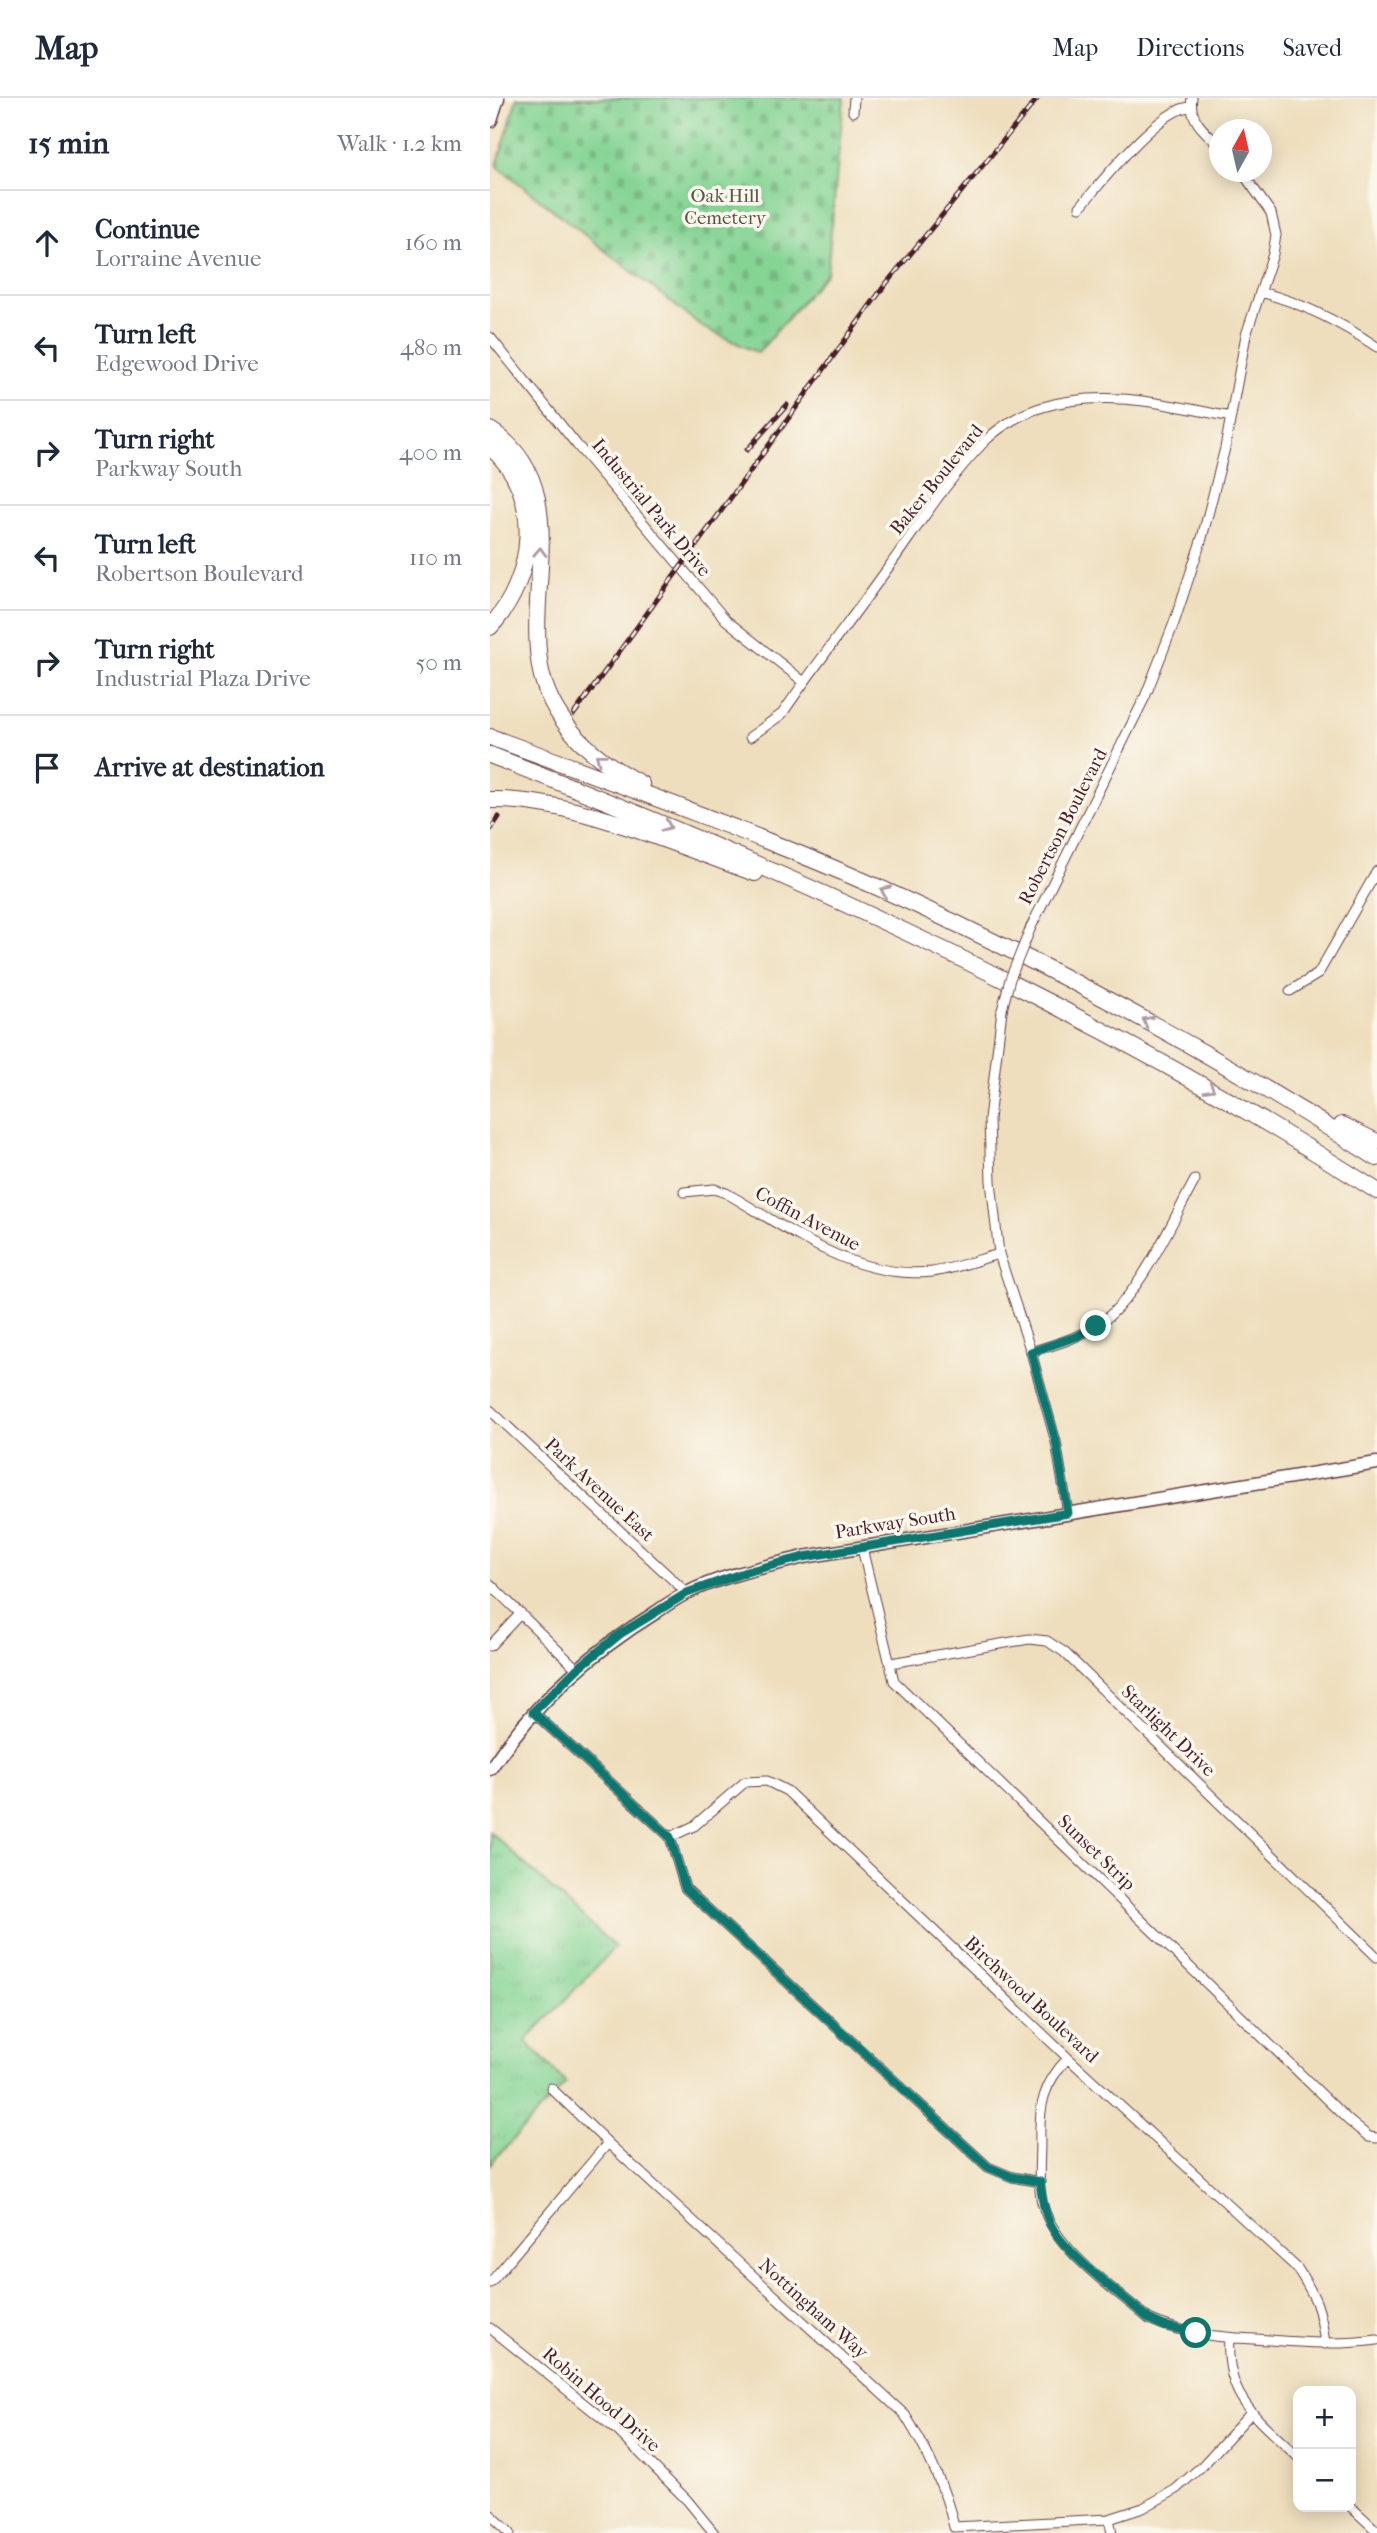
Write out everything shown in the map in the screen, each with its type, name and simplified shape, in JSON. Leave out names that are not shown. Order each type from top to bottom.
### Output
[{"type":"highway","points":[[490,430],[510,445],[520,458],[529,474],[536,499],[541,537],[539,656],[542,677],[552,703],[582,742],[614,768],[725,825]]},
{"type":"highway","points":[[490,447],[505,462],[519,485],[527,536],[525,561],[517,585],[505,609],[490,627]]},
{"type":"highway","points":[[490,737],[822,863],[968,929],[1377,1142]]},
{"type":"highway","points":[[490,755],[722,848],[879,917],[1002,976],[1129,1043],[1377,1191]]},
{"type":"highway","points":[[490,800],[541,804],[586,814],[879,917]]},
{"type":"highway","points":[[1206,1054],[1377,1158]]},
{"type":"main road","points":[[490,120],[496,98]]},
{"type":"main road","name":"Parkway South","points":[[490,1769],[533,1712],[577,1669],[620,1634],[687,1593],[746,1572],[804,1557],[1377,1463]]},
{"type":"street","points":[[853,112],[854,98]]},
{"type":"street","points":[[1080,207],[1157,124],[1178,108],[1192,102],[1196,121],[1209,135]]},
{"type":"street","name":"Robertson Boulevard","points":[[1068,1513],[1056,1441],[999,1254],[988,1129],[990,1092],[1002,1010],[1010,979],[1031,927],[1121,748],[1160,662],[1202,538],[1231,417],[1246,335],[1273,254],[1276,235],[1271,213],[1250,182]]},
{"type":"street","points":[[1260,292],[1294,301],[1330,318],[1377,347]]},
{"type":"street","name":"Industrial Park Drive","points":[[490,337],[577,445],[726,621],[804,682]]},
{"type":"street","name":"Baker Boulevard","points":[[750,737],[782,714],[970,458],[1002,427],[1040,408],[1066,401],[1107,397],[1231,417]]},
{"type":"street","points":[[1290,991],[1318,974],[1377,871]]},
{"type":"street","points":[[1031,1352],[1087,1331],[1111,1315],[1123,1303],[1137,1284],[1195,1180]]},
{"type":"street","name":"Coffin Avenue","points":[[684,1192],[714,1189],[726,1193],[832,1254],[879,1270],[904,1273],[934,1271],[999,1254]]},
{"type":"street","name":"Park Avenue East","points":[[490,1410],[687,1593]]},
{"type":"street","name":"Sunset Strip","points":[[862,1548],[894,1681],[1348,2120],[1369,2137],[1377,2138]]},
{"type":"street","points":[[490,1584],[577,1669]]},
{"type":"street","points":[[490,1646],[521,1613]]},
{"type":"street","name":"Starlight Drive","points":[[891,1663],[1029,1639],[1047,1642],[1064,1652],[1377,1958]]},
{"type":"street","points":[[533,1712],[670,1837],[685,1888],[988,2167],[1012,2177],[1040,2182]]},
{"type":"street","name":"Birchwood Boulevard","points":[[670,1837],[694,1826],[745,1782],[768,1781],[787,1791],[1068,2057],[1297,2268],[1315,2295],[1325,2344]]},
{"type":"street","points":[[1068,2057],[1053,2074],[1044,2094],[1040,2122],[1040,2182],[1042,2205],[1053,2229],[1070,2250],[1149,2319],[1175,2329],[1229,2338],[1325,2344],[1377,2340]]},
{"type":"street","name":"Nottingham Way","points":[[551,2088],[608,2144],[905,2415],[925,2447],[948,2504],[954,2527],[1109,2519]]},
{"type":"street","points":[[490,2283],[608,2144]]},
{"type":"street","name":"Robin Hood Drive","points":[[490,2328],[618,2431],[687,2500],[713,2533]]},
{"type":"street","points":[[1229,2338],[1228,2359],[1233,2386],[1251,2413],[1293,2453]]},
{"type":"street","points":[[1112,2533],[1109,2519],[1143,2508],[1175,2490],[1203,2465],[1251,2413]]},
{"type":"street","points":[[1356,2512],[1377,2531]]},
{"type":"street","points":[[490,2514],[510,2533]]},
{"type":"green space","name":"Oak Hill Cemetery","points":[[517,98],[844,98],[827,272],[758,353],[704,328],[497,166]]},
{"type":"green space","points":[[490,1832],[615,1947],[526,2041],[566,2083],[490,2164]]},
{"type":"railway","points":[[574,714],[885,285],[1038,98]]},
{"type":"railway","points":[[747,450],[787,405]]},
{"type":"railway","points":[[490,830],[499,817]]},
{"type":"route","points":[[1096,1326],[1078,1336],[1031,1352],[1056,1441],[1068,1513],[804,1557],[746,1572],[687,1593],[620,1634],[577,1669],[533,1712],[670,1837],[685,1888],[988,2167],[1012,2177],[1040,2182],[1042,2205],[1053,2229],[1070,2250],[1149,2319],[1164,2326],[1196,2333]]}]
